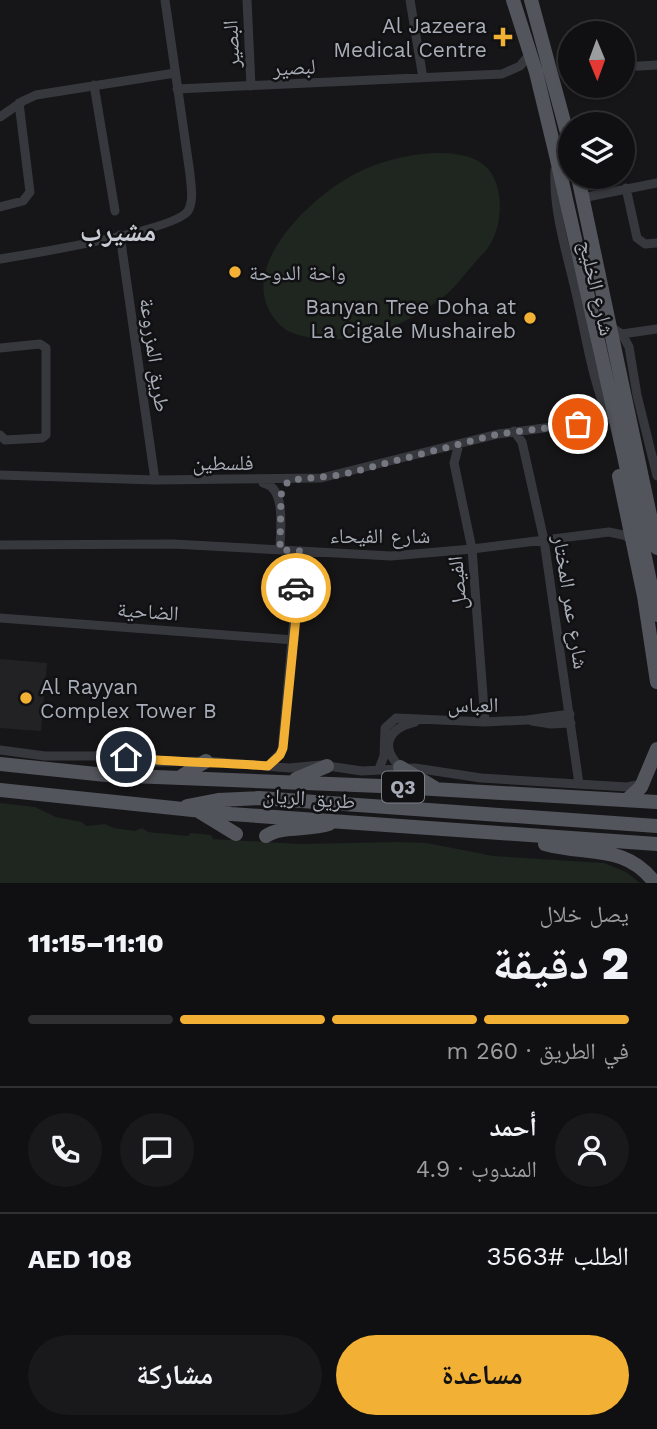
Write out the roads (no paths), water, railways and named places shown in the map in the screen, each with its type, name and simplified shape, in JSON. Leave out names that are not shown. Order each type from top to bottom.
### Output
[{"type":"main road","name":"شارع الخليج","points":[[513,0],[556,155],[657,615]]},
{"type":"main road","points":[[532,1],[561,112]]},
{"type":"main road","name":"شارع الخليج","points":[[580,189],[657,548]]},
{"type":"main road","name":"شارع الخليج","points":[[612,418],[615,453],[646,607],[657,682]]},
{"type":"main road","name":"شارع الخليج","points":[[641,473],[651,491],[657,511]]},
{"type":"main road","points":[[628,800],[644,783],[657,749]]},
{"type":"main road","points":[[178,778],[206,761]]},
{"type":"main road","name":"طريق الريان","points":[[0,764],[81,773],[657,802]]},
{"type":"main road","points":[[287,782],[327,765]]},
{"type":"main road","points":[[400,767],[436,789]]},
{"type":"main road","points":[[0,772],[35,775],[81,773]]},
{"type":"main road","name":"طريق الريان","points":[[0,790],[199,811],[657,844]]},
{"type":"main road","points":[[176,809],[218,800],[259,798],[657,826]]},
{"type":"main road","points":[[199,811],[236,834]]},
{"type":"main road","points":[[266,836],[277,830],[312,829],[338,821]]},
{"type":"main road","points":[[524,836],[555,847],[623,857],[642,869],[655,883]]},
{"type":"street","points":[[0,260],[174,222],[188,210],[192,192],[165,0]]},
{"type":"street","name":"البصير","points":[[247,0],[251,86]]},
{"type":"street","points":[[410,0],[423,78]]},
{"type":"street","name":"لبصير","points":[[177,89],[507,73],[520,66],[530,54]]},
{"type":"street","points":[[635,66],[657,65]]},
{"type":"street","points":[[0,117],[36,94],[175,73]]},
{"type":"street","points":[[94,85],[115,211]]},
{"type":"street","points":[[0,207],[23,201],[30,192],[19,103]]},
{"type":"street","points":[[635,187],[657,183]]},
{"type":"street","points":[[582,198],[622,189]]},
{"type":"street","points":[[626,189],[637,238],[645,244],[657,243]]},
{"type":"street","name":"طريق المزروعة","points":[[120,235],[155,480]]},
{"type":"street","name":"شارع الخليج","points":[[609,326],[622,334],[629,347],[637,396],[657,476]]},
{"type":"street","points":[[622,334],[654,329]]},
{"type":"street","points":[[629,347],[637,337],[654,329]]},
{"type":"street","points":[[0,348],[40,344],[46,348],[46,435],[42,439],[5,440],[0,435]]},
{"type":"street","name":"فلسطين","points":[[0,475],[155,480],[290,480],[341,475],[514,431],[612,418]]},
{"type":"street","name":"شارع عمر المختار","points":[[514,431],[522,442],[544,540],[579,784]]},
{"type":"street","name":"الفيصل","points":[[457,445],[455,468],[472,549],[485,722]]},
{"type":"street","points":[[244,479],[272,486],[276,490],[280,550]]},
{"type":"street","points":[[279,504],[282,488],[290,480]]},
{"type":"street","name":"شارع الفيحاء","points":[[0,545],[131,543],[391,556],[609,532],[632,540]]},
{"type":"street","points":[[268,766],[282,751],[305,551]]},
{"type":"street","name":"الضاحية","points":[[0,618],[294,640]]},
{"type":"street","name":"العباس","points":[[379,769],[384,755],[384,732],[387,725],[399,718],[485,722],[571,719]]},
{"type":"street","name":"العباس","points":[[400,767],[390,751],[390,737],[399,726],[420,721]]},
{"type":"street","name":"طريق الريان","points":[[0,750],[45,756],[94,755],[294,768],[327,765],[356,771],[423,768],[481,778],[627,787],[644,783]]},
{"type":"street","points":[[282,751],[294,768]]},
{"type":"place","name":"Al Jazeera Medical Centre","points":[[503,37]]},
{"type":"place","name":"واحة الدوحة","points":[[235,272]]},
{"type":"place","name":"Banyan Tree Doha at La Cigale Mushaireb","points":[[530,318]]},
{"type":"place","name":"Al Rayyan Complex Tower B","points":[[26,698]]},
{"type":"district","name":"مشيرب","points":[[118,231]]}]
